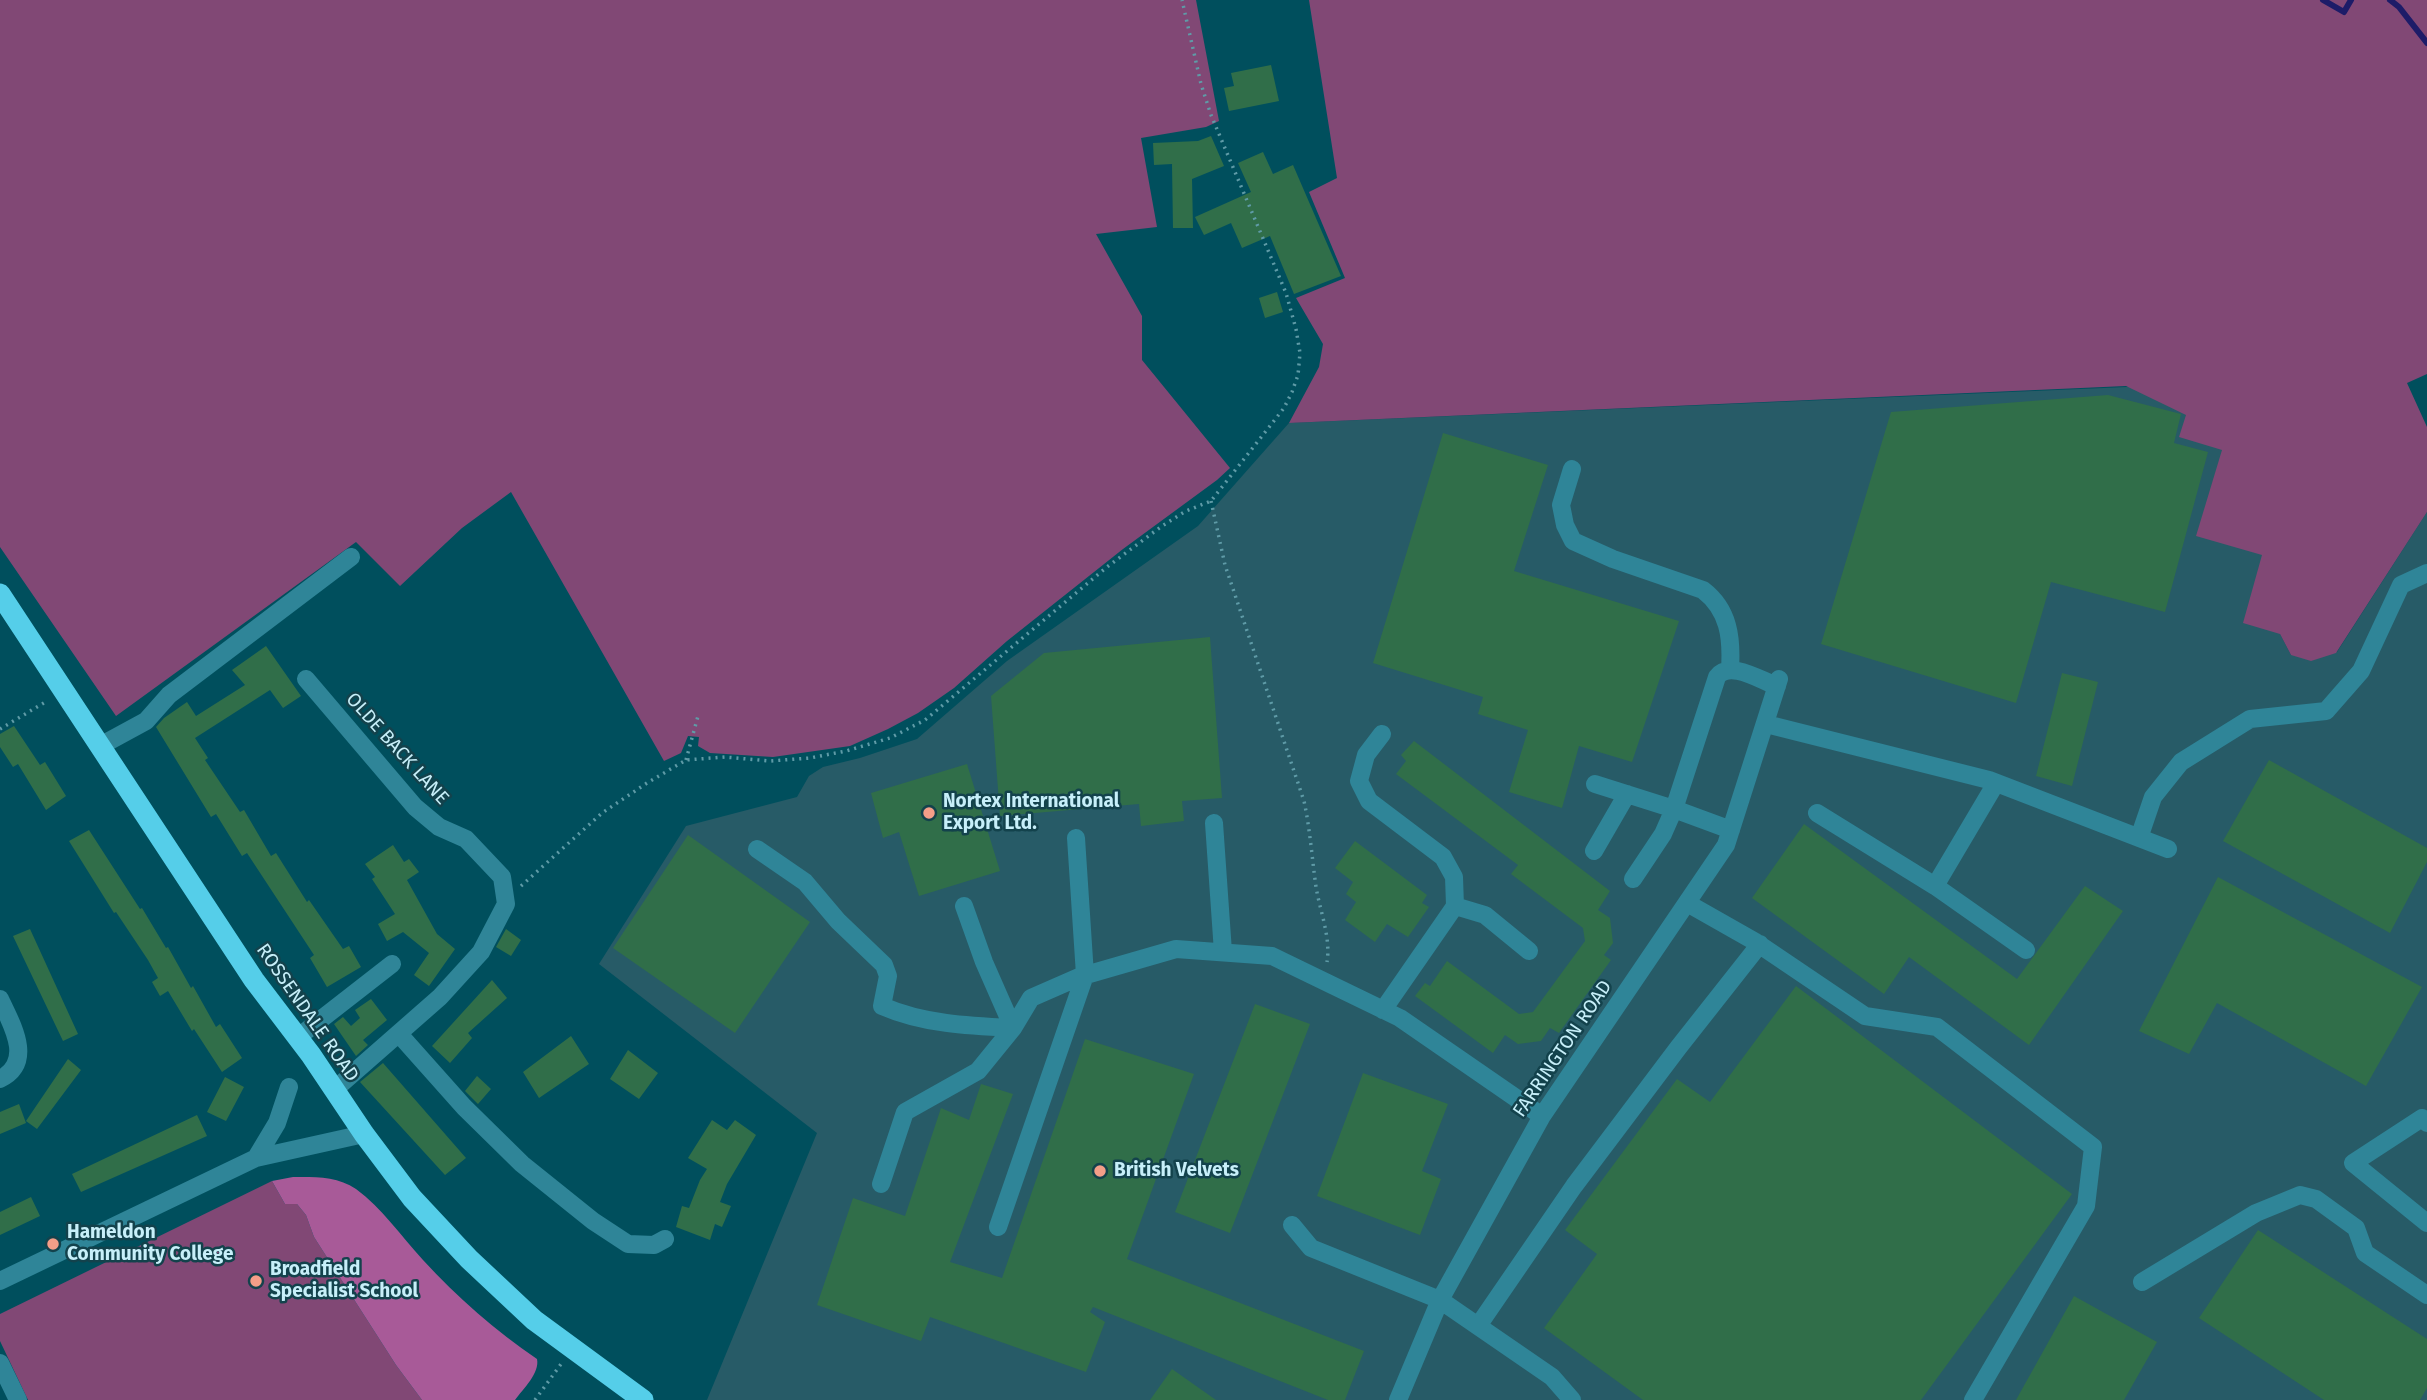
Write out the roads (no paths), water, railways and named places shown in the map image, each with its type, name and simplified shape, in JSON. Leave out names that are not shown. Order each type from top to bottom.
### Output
[{"type":"highway","name":"ROSSENDALE ROAD","points":[[0,594],[254,980],[363,1134],[412,1198],[469,1259],[534,1320],[643,1400]]},
{"type":"street","points":[[1572,469],[1561,505],[1564,525],[1573,541],[1613,559],[1703,590],[1714,598],[1724,614],[1731,640],[1730,669],[1721,671],[1717,677],[1674,809],[1663,834],[1633,879]]},
{"type":"street","points":[[100,746],[146,721],[169,695],[351,557]]},
{"type":"street","points":[[2139,838],[2153,797],[2181,762],[2250,719],[2326,711],[2361,671],[2401,585],[2427,573]]},
{"type":"street","name":"FARRINGTON ROAD","points":[[1398,1400],[1440,1300],[1542,1116],[1726,845],[1778,683],[1730,669]]},
{"type":"street","name":"OLDE BACK LANE","points":[[306,679],[415,807],[439,827],[466,839],[502,877],[506,904],[481,952],[440,997],[399,1034]]},
{"type":"street","points":[[1766,724],[1996,782],[2168,849]]},
{"type":"street","points":[[1382,734],[1366,755],[1359,781],[1369,801],[1443,857],[1454,877],[1455,906],[1383,1010]]},
{"type":"street","points":[[1935,886],[1996,782]]},
{"type":"street","points":[[1595,783],[1731,830]]},
{"type":"street","points":[[1594,851],[1627,794]]},
{"type":"street","points":[[1817,813],[1935,886],[2026,950]]},
{"type":"street","points":[[1214,823],[1223,952]]},
{"type":"street","points":[[998,1227],[1085,975],[1076,838]]},
{"type":"street","points":[[757,849],[805,882],[838,921],[884,965],[888,976],[882,1006],[927,1020],[1013,1028]]},
{"type":"street","points":[[1687,903],[1760,944],[1865,1016],[1937,1027],[2093,1147],[2087,1206],[1973,1400]]},
{"type":"street","points":[[964,906],[984,962],[1013,1028]]},
{"type":"street","points":[[1455,906],[1485,915],[1529,951]]},
{"type":"street","points":[[1478,1326],[1582,1176],[1760,944]]},
{"type":"street","points":[[881,1184],[905,1112],[978,1070],[1013,1028],[1031,998],[1085,975],[1176,949],[1272,956],[1400,1018],[1542,1116]]},
{"type":"street","points":[[297,1038],[392,964]]},
{"type":"street","points":[[0,999],[18,1038],[18,1058],[7,1075],[0,1079]]},
{"type":"street","points":[[334,1090],[399,1034],[464,1107],[522,1164],[593,1221],[628,1244],[654,1245],[665,1239]]},
{"type":"street","points":[[256,1158],[276,1123],[289,1087]]},
{"type":"street","points":[[2425,1119],[2353,1163],[2427,1223]]},
{"type":"street","points":[[0,1281],[256,1158],[363,1134]]},
{"type":"street","points":[[2142,1282],[2256,1213],[2300,1195],[2316,1199],[2356,1228],[2365,1252],[2427,1294]]},
{"type":"street","points":[[1292,1226],[1311,1248],[1440,1300],[1552,1377],[1572,1400]]},
{"type":"street","points":[[0,1363],[18,1400]]},
{"type":"waterway","points":[[2323,0],[2344,12],[2351,0]]},
{"type":"waterway","points":[[2390,0],[2399,7],[2427,43]]},
{"type":"place","name":"Nortex International Export Ltd.","points":[[929,813]]},
{"type":"place","name":"British Velvets","points":[[1100,1171]]},
{"type":"place","name":"Hameldon Community College","points":[[53,1244]]},
{"type":"place","name":"Broadfield Specialist School","points":[[256,1281]]}]
